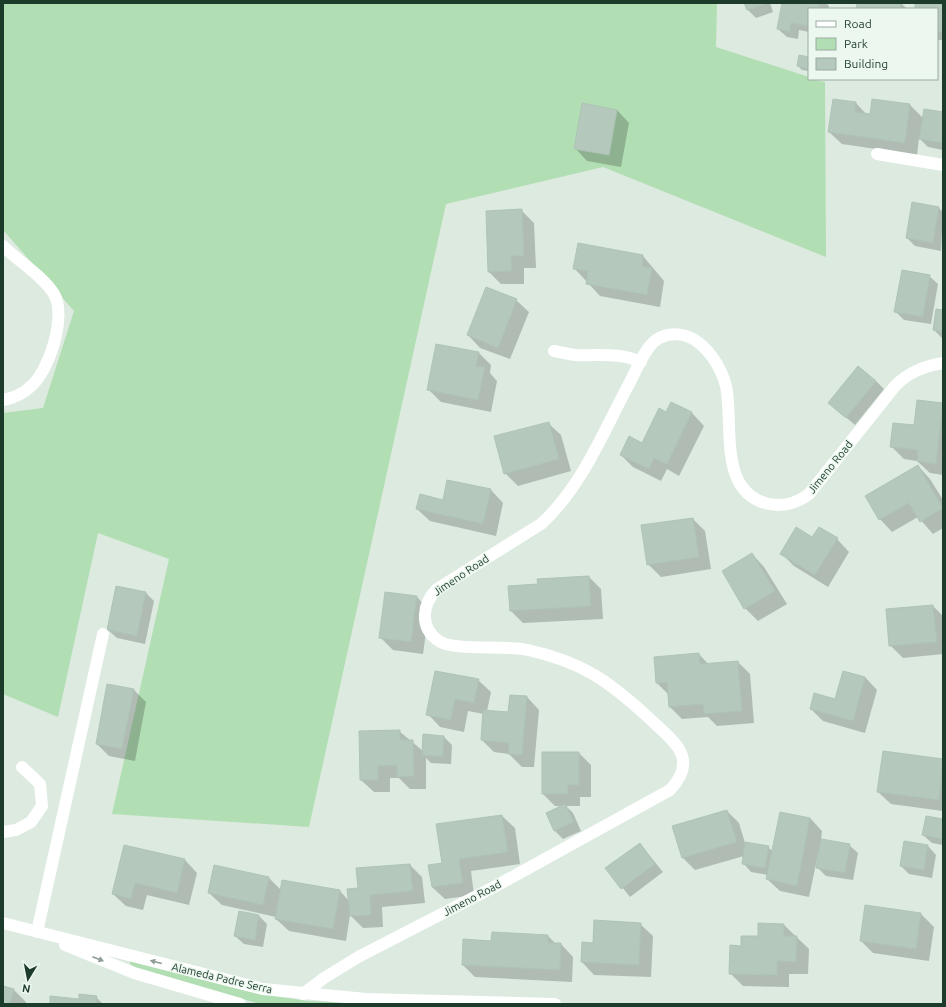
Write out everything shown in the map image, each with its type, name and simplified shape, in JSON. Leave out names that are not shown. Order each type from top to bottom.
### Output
[{"type":"street","points":[[877,154],[943,165]]},
{"type":"street","points":[[3,246],[47,286],[55,295],[58,306],[58,318],[53,348],[40,376],[31,387],[20,394],[3,400]]},
{"type":"street","name":"Jimeno Road","points":[[303,994],[324,978],[360,956],[494,887],[670,790],[680,776],[682,758],[676,742],[610,684],[572,662],[526,649],[506,646],[458,646],[443,643],[432,635],[424,616],[425,606],[430,596],[436,589],[541,524],[556,511],[574,487],[641,362],[655,341],[664,336],[682,335],[691,338],[703,347],[713,359],[726,386],[732,464],[737,479],[748,493],[756,499],[764,503],[783,505],[801,500],[817,486],[895,386],[903,378],[922,368],[943,363]]},
{"type":"street","points":[[554,351],[575,355],[622,356],[641,362]]},
{"type":"street","points":[[37,932],[103,634]]},
{"type":"street","points":[[3,832],[16,830],[31,822],[42,806],[40,784],[22,767]]},
{"type":"street","name":"Alameda Padre Serra","points":[[3,923],[248,986],[303,994],[373,999],[555,1004]]},
{"type":"street","name":"Alameda Padre Serra","points":[[37,932],[134,973],[240,1004]]},
{"type":"green space","points":[[3,3],[717,3],[716,47],[808,77],[808,80],[825,82],[826,257],[603,167],[446,204],[309,827],[112,814],[169,559],[98,533],[58,717],[3,694],[3,413],[43,408],[74,311],[3,230]]},
{"type":"green space","points":[[130,961],[261,994],[307,1001],[368,1004],[260,1004],[137,969],[130,964]]},
{"type":"building","points":[[744,3],[766,3],[766,4],[747,10]]},
{"type":"building","points":[[782,3],[820,3],[819,8],[808,8],[808,26],[791,23],[790,32],[777,29]]},
{"type":"building","points":[[857,3],[901,3],[900,8],[856,8]]},
{"type":"building","points":[[915,4],[943,4],[943,32],[938,32],[938,8],[915,8]]},
{"type":"building","points":[[799,55],[808,57],[808,69],[797,66]]},
{"type":"building","points":[[833,99],[856,102],[855,112],[870,114],[872,99],[910,104],[905,143],[828,132]]},
{"type":"building","points":[[582,103],[617,110],[609,155],[574,149]]},
{"type":"building","points":[[924,109],[943,112],[943,143],[919,139]]},
{"type":"building","points":[[912,202],[939,207],[933,243],[906,238]]},
{"type":"building","points":[[522,209],[524,256],[511,256],[512,271],[488,272],[486,211]]},
{"type":"building","points":[[578,243],[643,255],[642,266],[652,268],[647,295],[586,284],[588,271],[573,269]]},
{"type":"building","points":[[902,270],[930,275],[923,317],[894,312]]},
{"type":"building","points":[[486,287],[517,299],[498,348],[467,335]]},
{"type":"building","points":[[936,309],[943,310],[943,332],[933,330]]},
{"type":"building","points":[[436,344],[479,352],[476,366],[485,367],[478,400],[427,390]]},
{"type":"building","points":[[858,366],[876,381],[846,418],[828,403]]},
{"type":"building","points":[[917,400],[943,403],[936,464],[917,461],[918,450],[890,447],[893,423],[914,425]]},
{"type":"building","points":[[671,402],[692,412],[667,464],[654,458],[649,469],[620,455],[629,436],[642,443],[659,408],[666,412]]},
{"type":"building","points":[[549,422],[559,459],[504,474],[494,436]]},
{"type":"building","points":[[918,465],[943,508],[920,522],[909,503],[879,520],[865,496]]},
{"type":"building","points":[[447,480],[491,489],[483,524],[416,509],[420,494],[443,500]]},
{"type":"building","points":[[693,518],[699,557],[647,565],[641,525]]},
{"type":"building","points":[[796,527],[812,537],[819,527],[838,538],[815,575],[780,554]]},
{"type":"building","points":[[752,553],[775,591],[744,609],[722,571]]},
{"type":"building","points":[[589,576],[591,606],[510,611],[508,586],[538,584],[537,579]]},
{"type":"building","points":[[116,586],[146,592],[137,636],[107,630]]},
{"type":"building","points":[[385,592],[417,596],[411,642],[379,638]]},
{"type":"building","points":[[933,605],[937,642],[889,646],[886,609]]},
{"type":"building","points":[[699,653],[700,664],[738,661],[742,711],[704,714],[703,704],[669,707],[667,683],[656,683],[654,657]]},
{"type":"building","points":[[435,671],[479,679],[474,703],[455,699],[451,720],[426,715]]},
{"type":"building","points":[[843,671],[865,677],[853,721],[810,709],[814,693],[835,699]]},
{"type":"building","points":[[107,684],[134,689],[122,749],[96,744]]},
{"type":"building","points":[[510,695],[527,696],[522,755],[508,754],[509,743],[481,740],[483,710],[508,712]]},
{"type":"building","points":[[400,730],[400,740],[413,740],[414,776],[397,777],[397,765],[378,766],[378,780],[360,780],[359,731]]},
{"type":"building","points":[[423,734],[444,736],[443,757],[422,755]]},
{"type":"building","points":[[883,751],[943,759],[939,800],[877,792]]},
{"type":"building","points":[[542,752],[579,752],[579,785],[568,785],[568,794],[542,794]]},
{"type":"building","points":[[565,804],[574,822],[554,831],[546,813]]},
{"type":"building","points":[[727,810],[737,842],[682,858],[672,826]]},
{"type":"building","points":[[780,812],[810,818],[797,886],[766,879]]},
{"type":"building","points":[[502,815],[508,852],[459,859],[463,883],[432,887],[428,865],[442,863],[436,824]]},
{"type":"building","points":[[926,816],[943,819],[942,839],[922,835]]},
{"type":"building","points":[[821,839],[850,844],[845,873],[816,868]]},
{"type":"building","points":[[904,841],[928,845],[924,870],[900,866]]},
{"type":"building","points":[[745,842],[769,846],[765,868],[742,864]]},
{"type":"building","points":[[640,843],[655,864],[621,889],[605,868]]},
{"type":"building","points":[[124,845],[185,859],[177,893],[135,883],[131,899],[112,894]]},
{"type":"building","points":[[410,864],[413,891],[370,895],[371,915],[350,916],[347,889],[358,888],[356,868]]},
{"type":"building","points":[[214,865],[269,877],[263,905],[208,893]]},
{"type":"building","points":[[282,880],[340,890],[333,929],[275,919]]},
{"type":"building","points":[[865,905],[921,913],[916,949],[860,941]]},
{"type":"building","points":[[239,911],[259,915],[255,940],[234,936]]},
{"type":"building","points":[[594,920],[641,923],[639,965],[581,962],[582,942],[593,943]]},
{"type":"building","points":[[758,923],[784,924],[784,936],[797,936],[796,962],[777,961],[777,975],[729,974],[730,945],[741,946],[741,936],[758,936]]},
{"type":"building","points":[[492,932],[548,935],[548,943],[561,943],[560,970],[462,965],[463,939],[491,941]]},
{"type":"building","points":[[3,986],[14,989],[10,1004],[3,1004]]},
{"type":"building","points":[[79,994],[97,996],[96,1004],[50,1004],[50,996],[79,999]]}]
